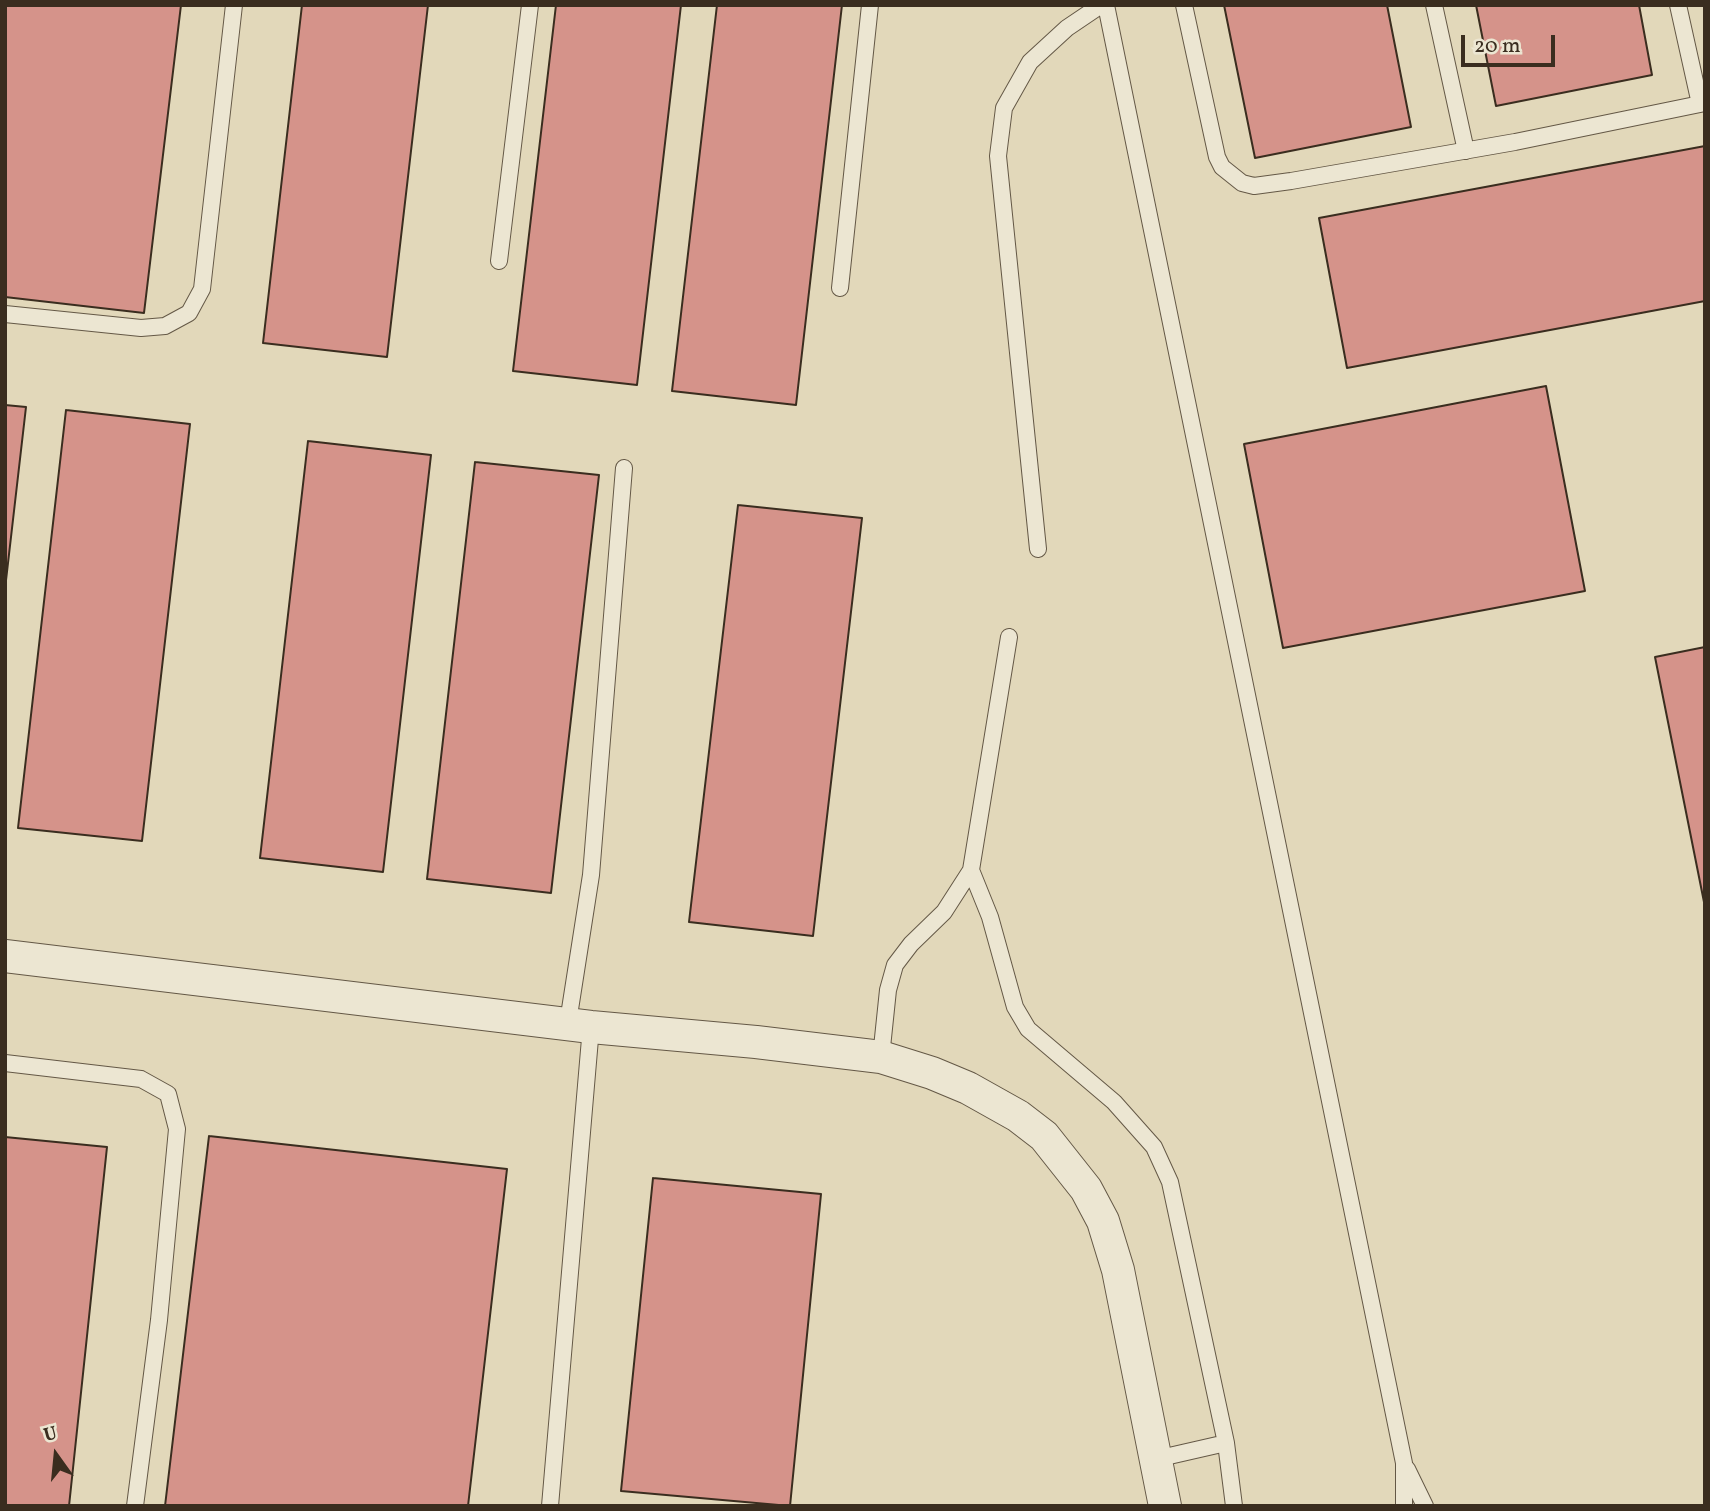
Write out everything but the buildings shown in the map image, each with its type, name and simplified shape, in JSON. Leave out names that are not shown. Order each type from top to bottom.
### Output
[{"type":"street","points":[[5,956],[881,1057],[932,1073],[1017,1116],[1044,1136],[1086,1189],[1102,1221],[1118,1270],[1166,1506]]},
{"type":"lane","points":[[5,314],[141,328],[164,326],[189,313],[202,289],[234,5]]},
{"type":"lane","points":[[499,261],[530,5]]},
{"type":"lane","points":[[840,288],[870,5]]},
{"type":"lane","points":[[1038,550],[998,156],[1004,108],[1030,62],[1067,28],[1101,5]]},
{"type":"lane","points":[[1106,5],[1405,1463],[1404,1506]]},
{"type":"lane","points":[[1184,5],[1217,157],[1222,167],[1242,183],[1254,186],[1466,151],[1702,103],[1678,5]]},
{"type":"lane","points":[[1434,5],[1466,151]]},
{"type":"lane","points":[[550,1506],[580,1024],[624,468]]},
{"type":"lane","points":[[881,1057],[888,990],[895,965],[911,944],[944,912],[971,870],[1009,637]]},
{"type":"lane","points":[[971,870],[990,917],[1015,1007],[1028,1029],[1115,1102],[1154,1147],[1170,1182],[1226,1443],[1234,1506]]},
{"type":"lane","points":[[5,1063],[141,1079],[168,1094],[177,1129],[159,1320],[135,1506]]},
{"type":"lane","points":[[1156,1459],[1226,1443]]},
{"type":"lane","points":[[1405,1463],[1425,1506]]}]
